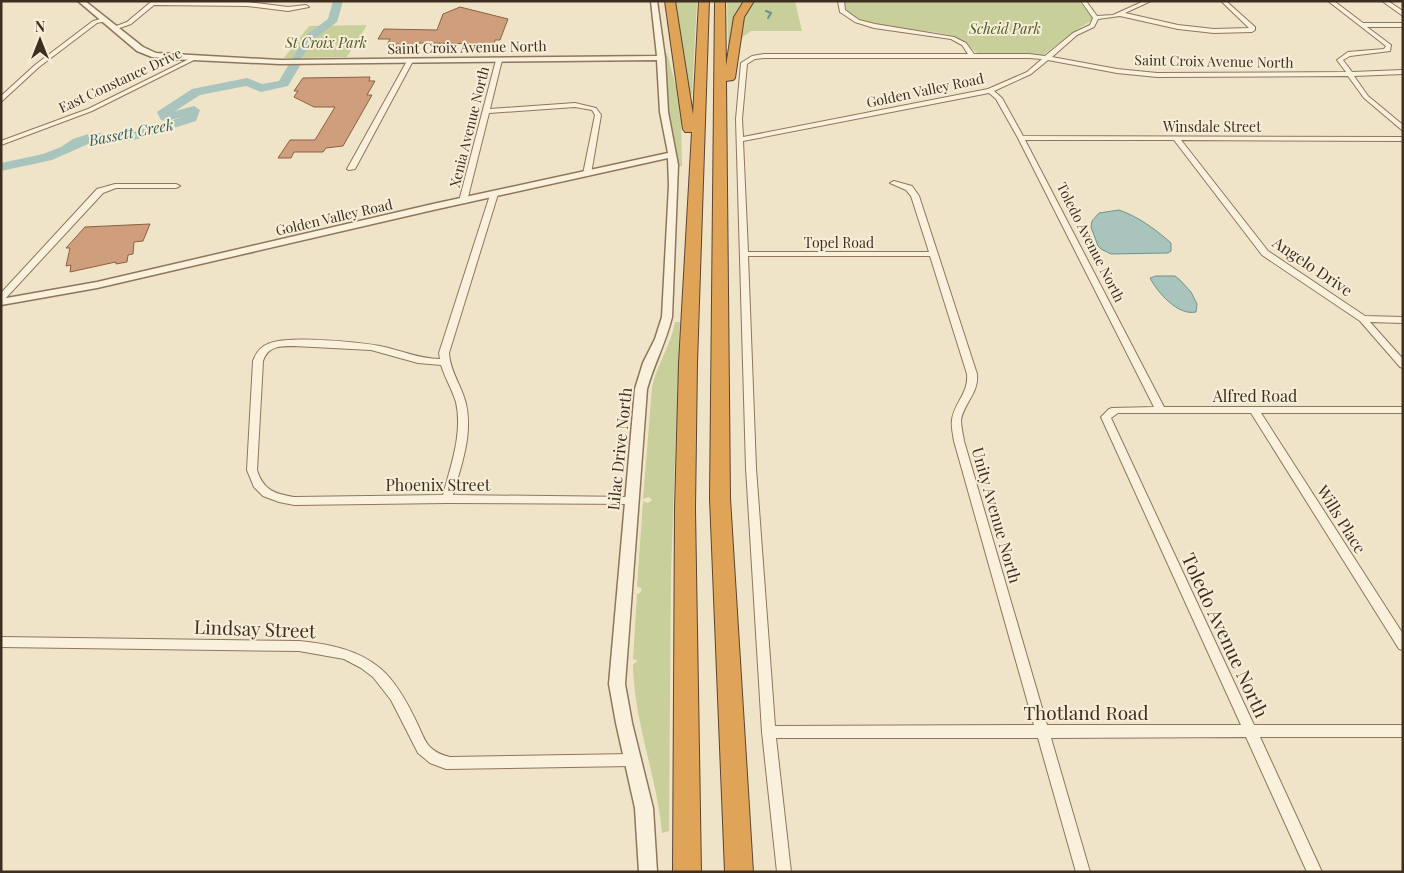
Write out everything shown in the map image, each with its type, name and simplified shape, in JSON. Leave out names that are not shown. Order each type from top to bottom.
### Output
[{"type":"highway","points":[[663,1],[669,46],[686,97]]},
{"type":"highway","points":[[670,1],[686,97],[689,162],[695,200]]},
{"type":"highway","points":[[687,872],[685,509],[688,363],[704,1]]},
{"type":"highway","points":[[720,1],[720,498],[739,872]]},
{"type":"highway","points":[[720,115],[727,90],[739,17],[749,1]]},
{"type":"street","name":"Saint Croix Avenue North","points":[[81,1],[140,49],[155,54],[193,59],[265,62],[661,58]]},
{"type":"street","name":"Lilac Drive North","points":[[648,872],[645,813],[640,786],[620,711],[617,684],[641,390],[649,363],[661,339],[667,317],[674,185],[672,155],[664,112],[661,58],[654,1]]},
{"type":"street","points":[[841,1],[842,11],[857,21],[881,28],[952,38],[964,44],[972,56]]},
{"type":"street","points":[[1083,1],[1096,18]]},
{"type":"street","name":"Golden Valley Road","points":[[740,140],[990,91],[1030,74],[1074,34],[1092,26],[1096,18],[1120,14],[1149,1]]},
{"type":"street","points":[[1120,14],[1178,27],[1214,31],[1252,30],[1252,27],[1223,1]]},
{"type":"street","points":[[1330,1],[1387,44],[1389,48],[1384,52],[1360,52],[1345,55],[1340,60],[1372,102],[1403,129]]},
{"type":"street","points":[[1384,1],[1403,14]]},
{"type":"street","points":[[114,28],[129,23],[154,2],[247,4],[288,9],[306,7]]},
{"type":"street","points":[[1,100],[37,66],[95,22],[104,20]]},
{"type":"street","points":[[1362,25],[1403,25]]},
{"type":"street","name":"Saint Croix Avenue North","points":[[740,140],[742,69],[744,63],[749,59],[764,56],[1047,58],[1117,72],[1157,75],[1350,75],[1403,72]]},
{"type":"street","name":"East Constance Drive","points":[[1,143],[90,110],[193,59]]},
{"type":"street","points":[[351,168],[410,60]]},
{"type":"street","name":"Xenia Avenue North","points":[[464,200],[499,60]]},
{"type":"street","name":"Toledo Avenue North","points":[[990,91],[999,98],[1021,138],[1161,410]]},
{"type":"street","points":[[487,111],[576,105],[594,109],[598,115],[587,174]]},
{"type":"street","name":"Winsdale Street","points":[[1021,138],[1403,139]]},
{"type":"street","name":"Angelo Drive","points":[[1176,139],[1265,253],[1363,319],[1403,365]]},
{"type":"street","points":[[740,140],[751,468],[769,732],[784,872]]},
{"type":"street","name":"Golden Valley Road","points":[[1,302],[97,285],[464,200],[672,155]]},
{"type":"street","name":"Unity Avenue North","points":[[894,183],[909,188],[915,196],[973,382],[970,395],[957,417],[956,424],[959,442],[1083,872]]},
{"type":"street","points":[[1,298],[100,191],[115,186],[176,186]]},
{"type":"street","points":[[446,499],[461,448],[463,418],[456,389],[444,362],[446,340],[494,194]]},
{"type":"street","name":"Topel Road","points":[[744,254],[934,254]]},
{"type":"street","points":[[1363,319],[1403,320]]},
{"type":"street","name":"Phoenix Street","points":[[444,362],[419,362],[382,349],[360,345],[280,343],[266,348],[260,354],[258,361],[252,470],[254,480],[259,488],[268,495],[294,501],[446,499],[631,501]]},
{"type":"street","name":"Alfred Road","points":[[1108,414],[1118,410],[1403,410]]},
{"type":"street","name":"Wills Place","points":[[1254,410],[1403,645]]},
{"type":"street","name":"Toledo Avenue North","points":[[1108,414],[1107,421],[1315,872]]},
{"type":"street","name":"Lindsay Street","points":[[1,642],[299,646],[327,650],[352,656],[374,670],[391,687],[423,749],[430,757],[440,761],[450,763],[632,760]]},
{"type":"street","name":"Thotland Road","points":[[769,732],[1403,731]]},
{"type":"green space","points":[[673,1],[697,1],[692,95],[688,94]]},
{"type":"green space","points":[[727,1],[746,1],[732,47],[728,47]]},
{"type":"green space","points":[[751,1],[795,1],[802,31],[751,31],[740,39],[741,19]]},
{"type":"green space","name":"Scheid Park","points":[[845,1],[1079,1],[1092,18],[1091,21],[1043,55],[981,54],[962,40],[953,36],[883,26],[857,18],[845,11]]},
{"type":"green space","name":"St Croix Park","points":[[367,25],[347,57],[284,58],[309,26]]},
{"type":"green space","points":[[665,53],[667,53],[676,87],[681,120],[682,166],[678,166],[668,109]]},
{"type":"green space","points":[[675,322],[680,322],[671,573],[669,831],[662,833],[656,792],[635,689],[633,664],[638,661],[633,659],[637,594],[642,589],[637,586],[643,501],[648,503],[652,500],[649,497],[643,499],[652,387]]},
{"type":"water","points":[[1119,210],[1140,220],[1159,233],[1171,243],[1171,251],[1168,253],[1111,254],[1101,249],[1091,227],[1092,221],[1099,213]]},
{"type":"water","points":[[1156,276],[1175,276],[1180,280],[1191,292],[1197,304],[1196,312],[1182,310],[1169,302],[1150,278]]},
{"type":"building","points":[[460,7],[508,19],[500,40],[495,40],[494,44],[419,43],[415,49],[396,51],[399,44],[387,45],[390,39],[378,39],[384,29],[437,30],[443,14]]},
{"type":"building","points":[[370,77],[369,81],[375,81],[367,95],[372,95],[343,146],[326,148],[323,152],[294,152],[291,158],[278,158],[290,140],[315,140],[335,107],[314,107],[294,97],[298,91],[294,91],[303,78]]},
{"type":"building","points":[[150,224],[143,241],[134,242],[133,254],[128,255],[127,262],[116,264],[116,262],[70,272],[71,265],[66,266],[70,248],[66,248],[85,227]]},
{"type":"waterway","name":"Bassett Creek","points":[[296,59],[310,37],[333,20],[338,1]]},
{"type":"waterway","points":[[766,11],[771,13],[768,18]]},
{"type":"waterway","name":"Bassett Creek","points":[[1,167],[47,157],[66,150],[78,142],[96,136],[120,138],[176,124],[191,118],[194,110],[166,117],[163,112],[196,92],[247,82],[261,88],[272,87],[284,83],[295,64]]}]
